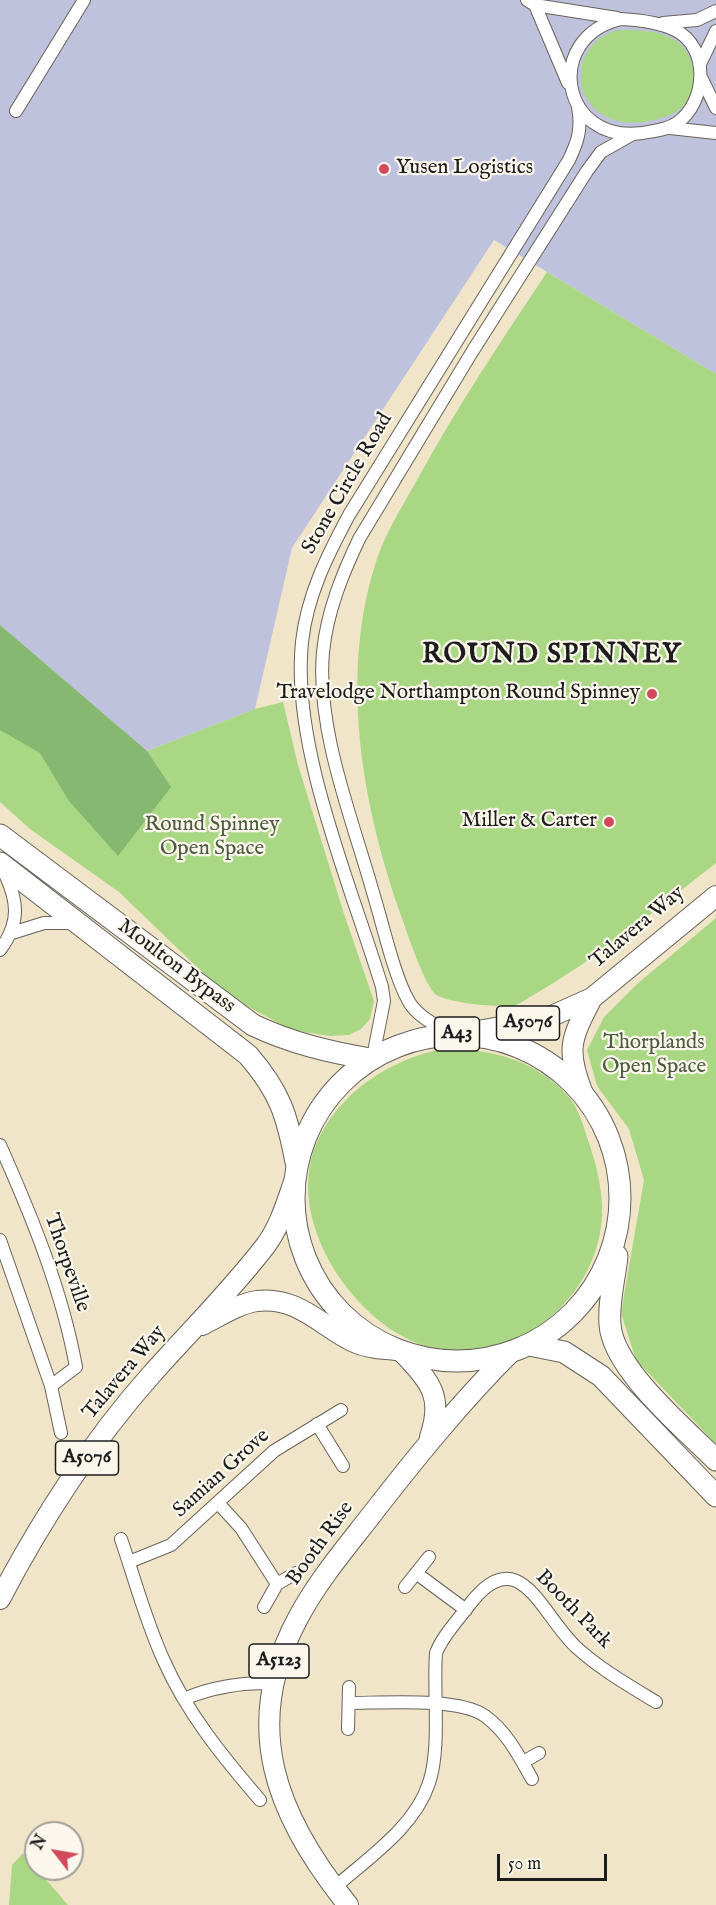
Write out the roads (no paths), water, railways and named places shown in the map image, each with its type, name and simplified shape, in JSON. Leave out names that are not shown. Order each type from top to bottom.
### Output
[{"type":"highway","name":"Moulton Bypass","points":[[0,835],[253,1025],[284,1040],[372,1058]]},
{"type":"highway","name":"Moulton Bypass","points":[[0,864],[248,1055],[267,1077],[281,1101],[296,1174]]},
{"type":"highway","name":"A43","points":[[618,1225],[610,1255],[597,1283],[578,1308],[555,1328],[520,1348],[484,1359],[457,1362],[430,1359],[400,1351],[373,1339],[333,1305],[318,1284],[306,1260],[298,1235],[296,1174],[315,1116],[331,1094],[372,1058],[410,1041],[455,1034],[484,1036],[527,1049],[566,1074],[582,1091],[602,1120],[615,1154],[621,1189],[610,1326],[616,1348],[630,1370],[716,1460]]},
{"type":"highway","name":"A43","points":[[520,1348],[564,1352],[601,1376],[716,1496]]},
{"type":"main road","name":"Talavera Way","points":[[455,1034],[545,1019],[592,998],[716,896]]},
{"type":"main road","name":"Talavera Way","points":[[582,1091],[572,1066],[572,1050],[578,1025],[592,998]]},
{"type":"main road","name":"Talavera Way","points":[[0,1599],[16,1568],[82,1466],[149,1376],[266,1244],[282,1217],[296,1174]]},
{"type":"main road","name":"Talavera Way","points":[[192,1330],[235,1308],[257,1301],[279,1301],[308,1312],[352,1341],[373,1348],[400,1351]]},
{"type":"main road","name":"Booth Rise","points":[[348,1905],[296,1831],[279,1791],[269,1746],[268,1722],[273,1684],[284,1647],[304,1608],[352,1540],[428,1442],[520,1348]]},
{"type":"main road","name":"Booth Rise","points":[[400,1351],[425,1377],[435,1398],[436,1418],[428,1442]]},
{"type":"street","points":[[16,111],[84,0]]},
{"type":"street","points":[[531,2],[621,19],[656,23],[697,20],[716,11]]},
{"type":"street","name":"Stone Circle Road","points":[[372,1058],[383,1011],[382,987],[325,806],[303,710],[300,678],[302,641],[310,600],[325,560],[349,515],[569,160],[579,140],[581,124],[578,107],[531,2]]},
{"type":"street","points":[[570,87],[570,73],[582,44],[599,27],[621,19]]},
{"type":"street","points":[[656,23],[684,36],[696,52],[700,70],[716,108]]},
{"type":"street","points":[[669,128],[690,110],[699,91],[700,70],[716,31]]},
{"type":"street","name":"Stone Circle Road","points":[[578,107],[598,126],[633,134]]},
{"type":"street","name":"Stone Circle Road","points":[[455,1034],[419,1013],[408,1000],[386,935],[343,786],[325,712],[323,652],[328,625],[344,571],[359,539],[478,341],[587,171],[607,147],[633,134],[669,128],[716,133]]},
{"type":"street","points":[[0,864],[10,884],[15,908],[12,933],[0,950]]},
{"type":"street","points":[[12,933],[44,923],[76,922]]},
{"type":"street","name":"Thorpeville","points":[[0,1145],[48,1260],[70,1337],[76,1367],[51,1386]]},
{"type":"street","points":[[0,1240],[51,1386],[61,1433]]},
{"type":"street","name":"Samian Grove","points":[[129,1562],[171,1545],[274,1451],[341,1410]]},
{"type":"street","points":[[317,1424],[343,1466]]},
{"type":"street","points":[[218,1503],[242,1528],[277,1584]]},
{"type":"street","points":[[121,1539],[164,1661],[184,1699],[216,1747],[260,1800]]},
{"type":"street","points":[[405,1587],[429,1557]]},
{"type":"street","points":[[264,1607],[277,1584],[296,1573]]},
{"type":"street","points":[[416,1573],[466,1610]]},
{"type":"street","name":"Booth Park","points":[[334,1888],[399,1830],[424,1795],[433,1767],[436,1653],[441,1642],[480,1591],[493,1580],[506,1578],[520,1582],[531,1589],[558,1629],[584,1654],[656,1702]]},
{"type":"street","points":[[184,1699],[198,1693],[253,1684],[273,1684]]},
{"type":"street","points":[[348,1730],[349,1687]]},
{"type":"street","points":[[349,1703],[464,1706],[484,1715],[502,1732],[532,1779]]},
{"type":"street","points":[[523,1762],[539,1753]]},
{"type":"place","name":"Yusen Logistics","points":[[384,169]]},
{"type":"place","name":"Travelodge Northampton Round Spinney","points":[[652,694]]},
{"type":"place","name":"Miller & Carter","points":[[609,822]]},
{"type":"district","name":"ROUND SPINNEY","points":[[552,656]]},
{"type":"park label","name":"Round Spinney Open Space","points":[[212,838]]},
{"type":"park label","name":"Thorplands Open Space","points":[[654,1056]]}]
